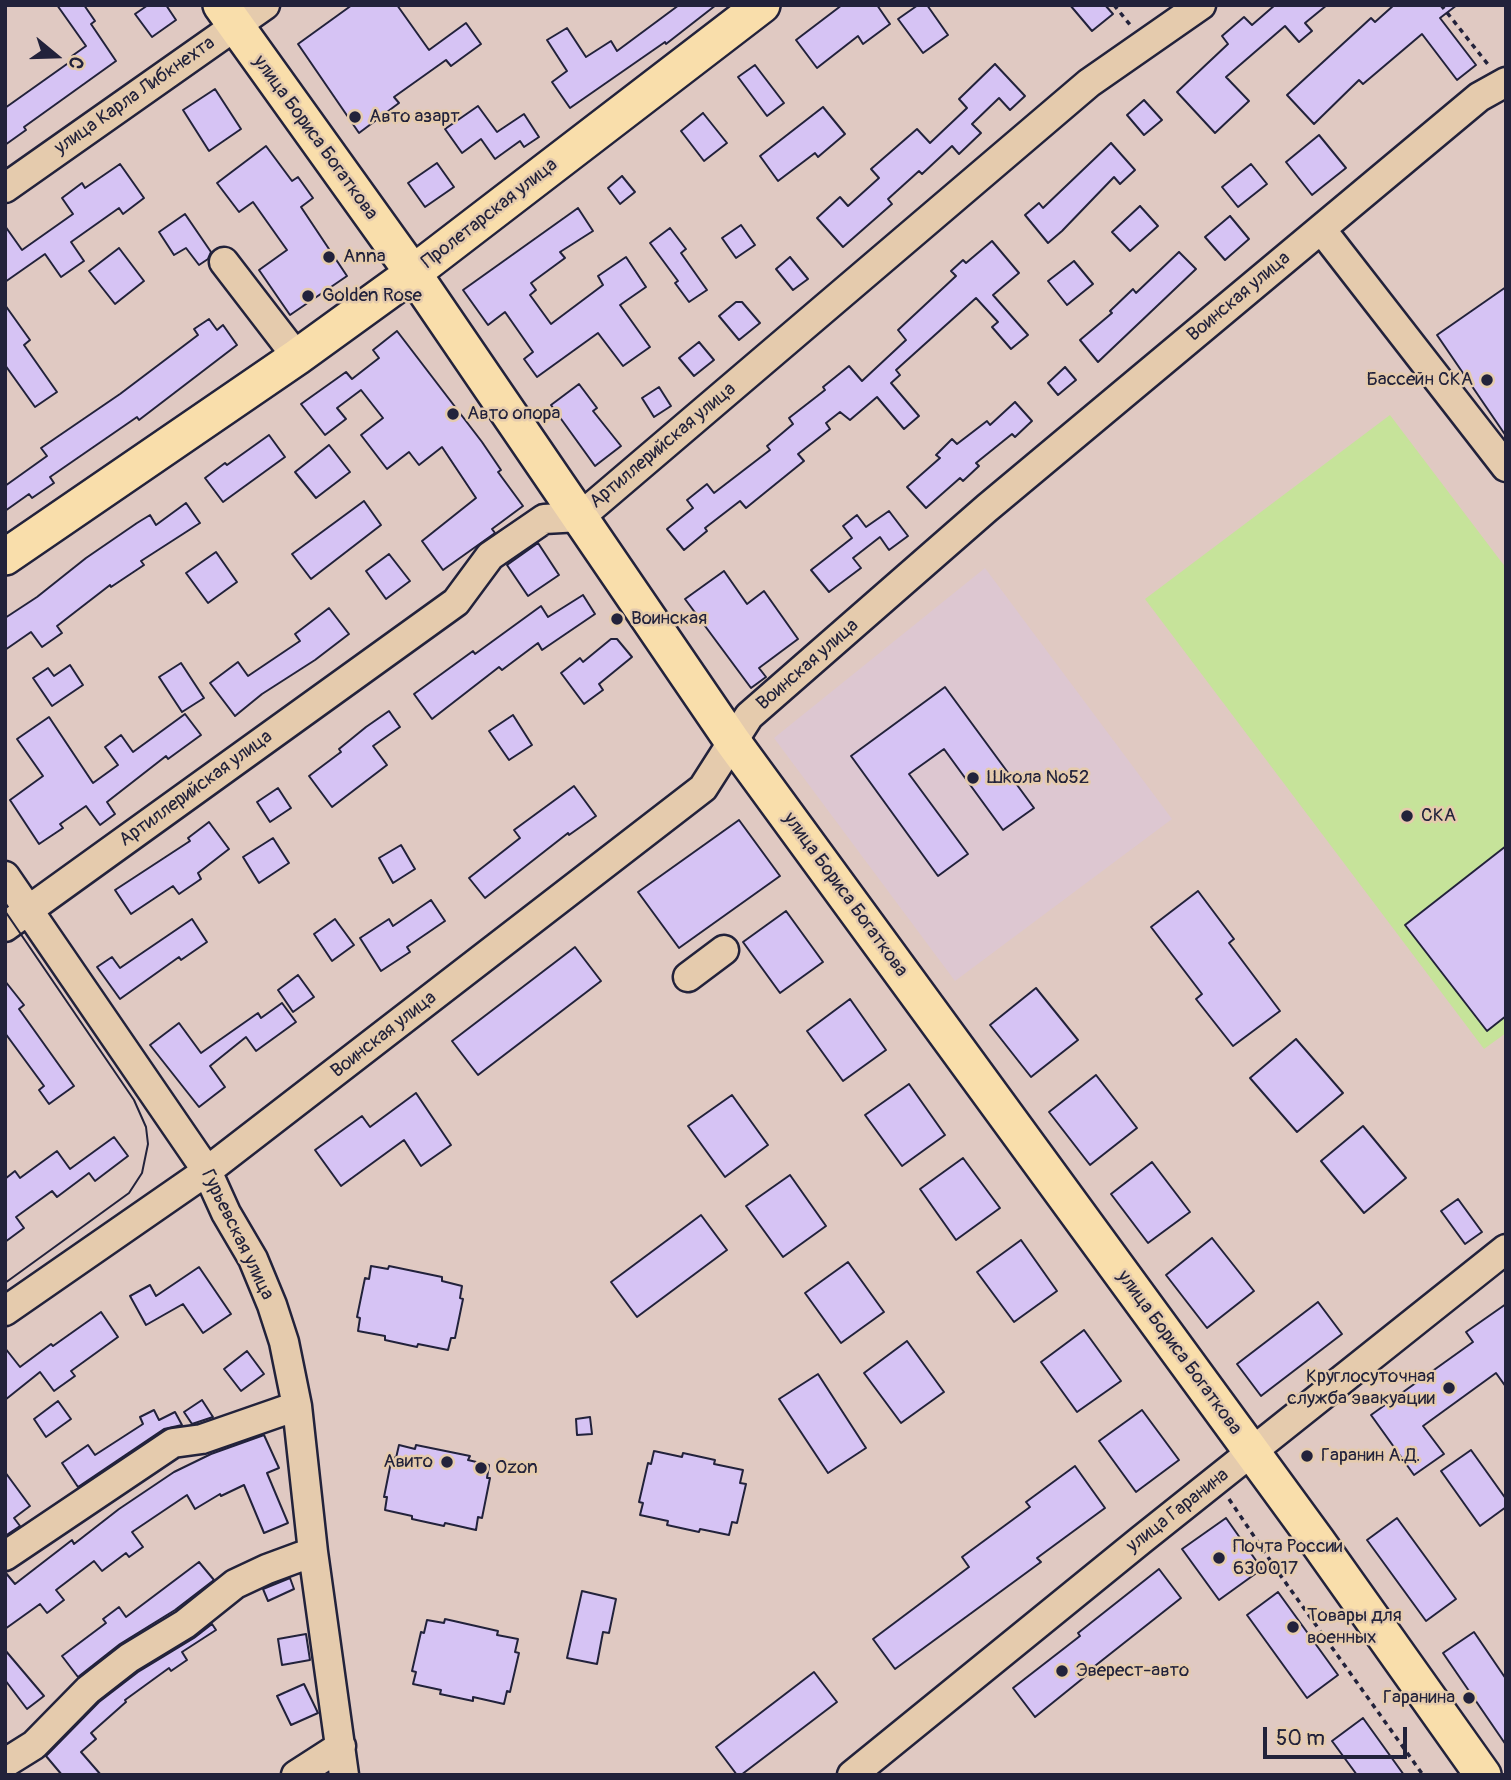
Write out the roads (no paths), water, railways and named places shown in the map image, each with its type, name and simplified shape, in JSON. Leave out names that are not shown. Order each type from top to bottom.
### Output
[{"type":"main road","name":"Пролетарская улица","points":[[5,557],[297,358],[413,273],[762,5]]},
{"type":"main road","name":"улица Бориса Богаткова","points":[[228,15],[413,273],[733,742],[1483,1775]]},
{"type":"street","name":"улица Карла Либкнехта","points":[[5,188],[228,15],[265,5]]},
{"type":"street","name":"Артиллерийская улица","points":[[5,927],[456,601],[489,556],[544,519],[580,517],[1089,83],[1201,5]]},
{"type":"street","name":"Воинская улица","points":[[5,1311],[207,1171],[703,788],[749,716],[987,508],[1479,97],[1505,82]]},
{"type":"street","points":[[1321,229],[1506,467]]},
{"type":"street","points":[[224,261],[297,358]]},
{"type":"street","name":"Гурьевская улица","points":[[5,876],[207,1171],[226,1213],[253,1259],[272,1305],[284,1342],[297,1406],[313,1552],[344,1775]]},
{"type":"street","points":[[688,977],[724,950]]},
{"type":"street","name":"улица Гаранина","points":[[852,1775],[1506,1249]]},
{"type":"street","points":[[5,1556],[173,1443],[202,1439],[297,1406]]},
{"type":"street","points":[[5,1763],[34,1745],[88,1690],[129,1658],[185,1624],[235,1584],[313,1552]]},
{"type":"street","points":[[296,1775],[341,1746]]},
{"type":"tram line","points":[[5,911],[134,1100],[146,1127],[148,1144],[142,1173],[129,1193],[5,1283]]},
{"type":"place","name":"Авто азарт","points":[[355,117]]},
{"type":"place","name":"Anna","points":[[329,257]]},
{"type":"place","name":"Golden Rose","points":[[308,296]]},
{"type":"place","name":"Бассейн СКА","points":[[1487,380]]},
{"type":"place","name":"Авто опора","points":[[453,414]]},
{"type":"place","name":"Воинская","points":[[617,619]]},
{"type":"place","name":"Школа №52","points":[[973,778]]},
{"type":"place","name":"СКА","points":[[1407,816]]},
{"type":"place","name":"Круглосуточная служба эвакуации","points":[[1449,1388]]},
{"type":"place","name":"Гаранин А.Д.","points":[[1307,1456]]},
{"type":"place","name":"Авито","points":[[447,1462]]},
{"type":"place","name":"Ozon","points":[[481,1468]]},
{"type":"place","name":"Почта России 630017","points":[[1219,1558]]},
{"type":"place","name":"Товары для военных","points":[[1293,1627]]},
{"type":"place","name":"Эверест-авто","points":[[1062,1671]]},
{"type":"place","name":"Гаранина","points":[[1469,1698]]}]
